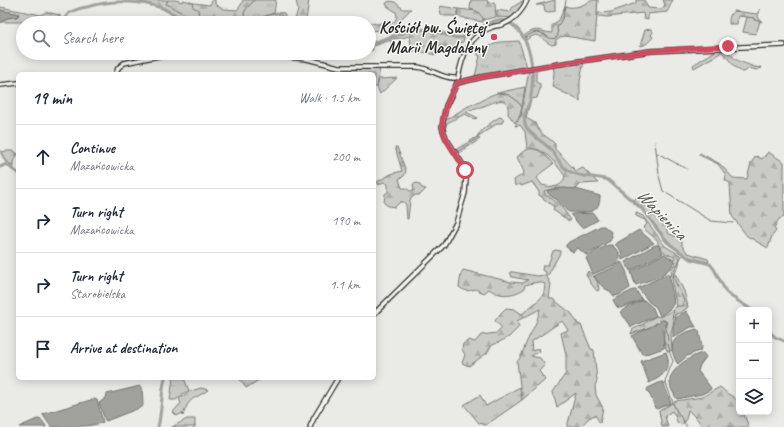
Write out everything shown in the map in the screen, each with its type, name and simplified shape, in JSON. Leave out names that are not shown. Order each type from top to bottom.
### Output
[{"type":"street","points":[[376,312],[444,245],[456,223],[465,193],[466,174],[463,165],[446,138],[442,127],[444,112],[467,48],[475,38],[493,26],[505,24],[510,21],[521,11],[527,0]]},
{"type":"street","points":[[310,60],[339,67],[417,67],[448,78],[468,80],[535,68],[656,50],[784,45]]},
{"type":"street","points":[[117,72],[121,64],[136,60]]},
{"type":"street","points":[[0,85],[16,83]]},
{"type":"street","points":[[310,427],[337,380]]},
{"type":"green space","points":[[137,0],[168,0],[166,4],[189,16],[179,16],[164,8]]},
{"type":"green space","points":[[168,0],[182,2],[183,0],[194,3],[192,5],[198,9],[199,16],[190,16],[166,4]]},
{"type":"green space","points":[[212,0],[215,0],[215,4],[224,9],[237,10],[243,0],[254,0],[246,10],[244,16],[199,16],[198,9],[194,8],[192,5],[194,3],[210,5]]},
{"type":"green space","points":[[254,0],[276,0],[274,13],[266,16],[244,16],[246,10]]},
{"type":"green space","points":[[296,0],[309,0],[307,16],[296,16],[298,10]]},
{"type":"green space","points":[[471,0],[487,0],[488,3],[494,2],[496,17],[483,20],[483,18],[474,10],[470,9]]},
{"type":"green space","points":[[524,0],[527,0],[512,18],[497,17],[497,10],[510,12],[513,7]]},
{"type":"green space","points":[[555,0],[555,11],[545,11],[544,5],[536,5]]},
{"type":"green space","points":[[593,0],[598,0],[595,41],[565,36],[560,37],[556,40],[556,44],[552,45],[537,35],[526,40],[525,35],[536,30],[552,33],[552,25],[559,20],[565,6],[576,7]]},
{"type":"green space","points":[[636,0],[644,0],[648,8],[662,9],[665,5],[663,0],[673,0],[667,12],[648,14],[648,20],[644,19],[643,13],[607,17],[598,16],[598,13],[611,12],[636,3]]},
{"type":"green space","points":[[390,1],[395,2],[403,9],[411,9],[401,19],[397,29],[393,27],[386,28],[395,21],[397,17],[396,12],[387,6],[386,3]]},
{"type":"green space","points":[[440,6],[458,9],[457,16],[441,15]]},
{"type":"green space","points":[[0,7],[41,15],[46,12],[60,16],[17,16],[19,14],[0,10]]},
{"type":"green space","points":[[458,9],[477,11],[483,18],[483,22],[457,16]]},
{"type":"green space","points":[[760,9],[758,17],[762,22],[754,20],[754,18],[738,16],[737,24],[729,24],[730,15],[734,11],[757,14]]},
{"type":"green space","points":[[279,13],[284,13],[285,16],[266,16]]},
{"type":"green space","points":[[16,16],[16,22],[1,22],[7,18]]},
{"type":"green space","points":[[747,17],[760,21],[756,34],[743,32]]},
{"type":"green space","points":[[384,22],[388,24],[381,30],[376,30],[376,24]]},
{"type":"green space","points":[[651,29],[653,32],[651,35],[653,37],[649,42],[640,46],[645,30]]},
{"type":"green space","points":[[426,30],[454,38],[464,38],[463,42],[459,43],[452,49],[440,45],[436,55],[418,51],[410,51],[410,36],[393,39],[393,52],[391,52],[391,40],[376,45],[376,44],[409,32]]},
{"type":"green space","points":[[519,41],[527,67],[475,76],[480,56],[478,55],[477,51],[500,42]]},
{"type":"green space","points":[[720,48],[727,48],[734,58],[739,61],[754,67],[762,68],[756,70],[749,68],[742,72],[736,68],[722,52],[694,68],[693,65]]},
{"type":"green space","points":[[584,61],[580,81],[580,101],[553,87],[553,66]]},
{"type":"green space","points":[[380,68],[377,87],[376,72],[351,72],[352,69]]},
{"type":"green space","points":[[536,69],[536,82],[540,84],[540,89],[537,98],[531,99],[526,118],[535,123],[541,133],[555,144],[555,149],[576,171],[583,168],[598,183],[581,184],[576,189],[557,188],[544,191],[546,195],[554,200],[563,209],[571,220],[569,221],[553,210],[554,207],[539,195],[539,192],[532,182],[521,186],[520,184],[515,186],[514,180],[524,172],[517,157],[522,152],[532,149],[541,152],[553,164],[537,178],[542,185],[553,187],[559,185],[564,180],[565,176],[553,161],[544,153],[533,148],[527,148],[525,132],[520,125],[515,126],[521,115],[529,70]]},
{"type":"green space","points":[[397,78],[380,94],[377,87],[379,79]]},
{"type":"green space","points":[[525,87],[522,107],[511,97],[505,94],[497,93]]},
{"type":"green space","points":[[497,93],[505,94],[511,97],[522,107],[520,115],[515,123],[508,114],[507,103],[504,101],[497,101],[466,112],[477,118],[475,119],[465,114],[447,123],[446,127],[443,128],[444,122],[447,119],[470,105],[480,102]]},
{"type":"green space","points":[[500,117],[504,119],[502,123],[498,123],[477,137],[478,134]]},
{"type":"green space","points":[[477,137],[480,139],[458,154],[455,150]]},
{"type":"green space","points":[[395,147],[397,147],[406,171],[404,176],[399,179],[402,188],[414,191],[413,184],[418,183],[422,188],[426,189],[420,195],[415,195],[410,200],[408,219],[406,205],[404,202],[400,202],[395,207],[388,206],[384,203],[385,194],[388,192],[388,184],[383,182],[379,185],[377,182],[391,174],[402,171]]},
{"type":"green space","points":[[14,151],[16,152],[13,167],[6,160],[1,152]]},
{"type":"green space","points":[[768,152],[784,162],[784,217],[779,219],[774,228],[776,231],[772,236],[768,248],[747,236],[732,216],[730,183],[725,180],[726,175],[718,164],[699,155],[700,153],[720,164],[733,178],[747,179],[751,163],[756,156],[762,159]]},
{"type":"green space","points":[[639,198],[664,223],[669,234],[677,236],[682,241],[682,246],[688,253],[708,259],[709,261],[687,256],[672,245],[634,200]]},
{"type":"green space","points":[[636,213],[643,216],[665,246],[680,255],[679,265],[675,273],[684,291],[688,307],[675,315],[671,334],[672,350],[668,352],[664,337],[667,322],[664,320],[659,320],[653,326],[631,334],[633,329],[656,316],[660,317],[677,306],[671,270],[676,261],[674,257],[665,253],[658,244],[658,241],[643,228],[647,224],[645,220],[636,216]]},
{"type":"green space","points":[[553,251],[560,251],[560,253],[547,277],[551,284],[549,299],[553,299],[572,314],[578,324],[581,325],[591,349],[594,350],[597,381],[595,386],[596,395],[603,408],[600,423],[595,415],[589,418],[580,427],[567,427],[576,393],[557,407],[553,392],[566,373],[566,355],[561,333],[568,330],[562,321],[531,342],[532,351],[539,348],[540,351],[531,356],[540,358],[545,365],[539,371],[545,380],[522,400],[517,362],[522,354],[540,309],[517,321],[519,327],[509,337],[491,346],[487,353],[469,366],[462,363],[465,355],[462,349],[463,344],[469,340],[475,342],[481,335],[497,333],[502,328],[495,321],[500,314],[506,308],[514,309],[522,314],[541,298],[544,293],[545,284],[538,282],[525,285],[524,289],[506,295],[493,292],[489,289],[484,293],[475,289],[467,291],[459,287],[463,270],[511,282],[523,283],[528,280],[512,277],[510,272],[537,276],[546,275],[546,272],[542,270],[543,265],[548,265]]},
{"type":"green space","points":[[588,271],[596,279],[599,290],[597,291],[586,275]]},
{"type":"green space","points":[[173,380],[185,380],[189,391],[185,392],[176,400],[170,400]]},
{"type":"green space","points":[[240,380],[259,380],[246,388]]},
{"type":"green space","points":[[520,387],[522,400],[486,425],[479,423],[464,405],[480,395],[486,406]]},
{"type":"green space","points":[[720,387],[736,399],[736,415],[744,415],[749,427],[702,427],[698,420],[688,410],[686,419],[682,425],[677,422],[672,411],[665,416],[668,427],[662,427],[659,411],[676,401],[702,397]]},
{"type":"green space","points":[[201,388],[208,390],[192,399],[187,405],[183,416],[182,413],[177,416],[173,412],[181,403],[179,399],[188,392]]},
{"type":"green space","points":[[187,419],[195,419],[195,427],[172,427]]},
{"type":"shaded area","points":[[0,10],[19,14],[16,17],[7,18],[0,23]]},
{"type":"shaded area","points":[[564,188],[576,189],[600,196],[597,207],[590,212],[569,212],[547,192],[548,190]]},
{"type":"shaded area","points":[[593,213],[598,220],[585,227],[581,227],[571,215],[572,214]]},
{"type":"shaded area","points":[[601,226],[604,226],[611,232],[612,237],[610,241],[586,255],[578,248],[573,252],[566,247],[569,242]]},
{"type":"shaded area","points":[[639,230],[654,243],[622,260],[621,251],[615,244]]},
{"type":"shaded area","points":[[612,245],[619,252],[619,260],[617,264],[593,274],[586,258],[595,251]]},
{"type":"shaded area","points":[[655,245],[658,245],[663,253],[630,271],[625,262]]},
{"type":"shaded area","points":[[664,254],[674,260],[669,270],[653,279],[636,285],[631,272]]},
{"type":"shaded area","points":[[620,262],[627,273],[630,288],[619,295],[614,296],[610,291],[600,285],[594,276],[616,266]]},
{"type":"shaded area","points":[[669,273],[674,303],[670,309],[660,316],[656,307],[649,302],[638,288]]},
{"type":"shaded area","points":[[636,290],[642,300],[620,308],[617,307],[613,300]]},
{"type":"shaded area","points":[[644,300],[653,308],[656,316],[631,327],[620,312],[629,306]]},
{"type":"shaded area","points":[[686,311],[696,327],[691,327],[673,337],[673,328],[676,317]]},
{"type":"shaded area","points":[[664,320],[666,322],[663,329],[664,348],[642,354],[632,336]]},
{"type":"shaded area","points":[[697,329],[699,331],[702,348],[701,350],[687,356],[678,364],[672,349],[675,340],[684,333]]},
{"type":"shaded area","points":[[666,352],[668,363],[665,371],[659,378],[649,383],[641,361]]},
{"type":"shaded area","points":[[703,353],[706,357],[700,365],[698,371],[711,388],[710,390],[702,394],[677,399],[670,385],[670,378],[676,368],[681,364],[698,354]]},
{"type":"shaded area","points":[[663,382],[671,403],[657,409],[655,408],[647,390],[648,388]]},
{"type":"shaded area","points":[[140,386],[142,387],[142,407],[106,421],[105,420],[99,403],[106,398],[107,394]]},
{"type":"shaded area","points":[[94,399],[97,400],[103,422],[99,424],[51,427],[43,415],[43,414]]},
{"type":"shaded area","points":[[37,419],[43,421],[46,427],[19,427]]},
{"type":"waterway","points":[[523,38],[538,32],[549,38],[556,38],[558,35],[557,28],[563,17],[566,0]]},
{"type":"waterway","name":"Wapienica","points":[[67,16],[69,13],[78,9],[115,2],[134,2],[153,5],[177,16]]},
{"type":"waterway","name":"Wapienica","points":[[376,42],[398,34],[420,29],[432,29],[453,37],[462,37],[493,21],[504,21],[512,25],[524,38],[532,64],[532,92],[525,114],[525,124],[528,130],[550,149],[563,167],[569,171],[577,175],[608,180],[642,209],[667,242],[690,259],[710,264],[726,292],[747,307]]},
{"type":"waterway","points":[[457,152],[478,138]]},
{"type":"waterway","points":[[655,142],[659,174]]},
{"type":"waterway","points":[[0,151],[7,164]]},
{"type":"waterway","points":[[657,153],[687,169]]},
{"type":"waterway","points":[[0,167],[7,164],[16,172]]},
{"type":"waterway","points":[[659,176],[663,191],[711,221],[733,223]]},
{"type":"waterway","points":[[683,254],[673,272],[674,279],[684,300],[682,306],[674,308],[672,319],[666,327],[670,354],[673,361],[665,381],[675,408],[687,427]]},
{"type":"waterway","name":"Wapienica","points":[[772,334],[784,341]]},
{"type":"waterway","points":[[158,427],[165,380]]},
{"type":"place","name":"Kościół pw. Świętej Marii Magdaleny","points":[[494,37]]},
{"type":"route","points":[[465,170],[446,138],[442,127],[446,106],[457,83],[482,77],[584,60],[670,49],[728,46]]}]
